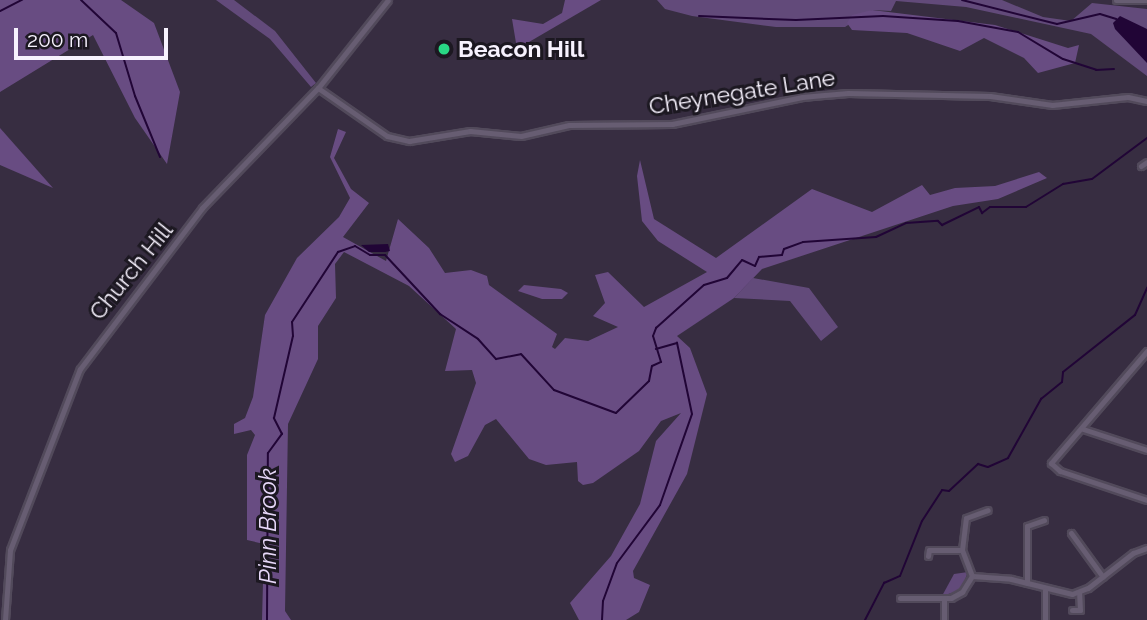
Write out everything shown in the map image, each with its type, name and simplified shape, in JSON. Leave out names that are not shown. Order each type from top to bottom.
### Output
[{"type":"street","name":"Church Hill","points":[[5,620],[9,550],[80,369],[202,208],[318,88],[388,0]]},
{"type":"street","points":[[1116,0],[1147,0]]},
{"type":"street","name":"Cheynegate Lane","points":[[318,88],[387,136],[409,141],[470,131],[521,136],[569,125],[671,124],[787,100],[848,93],[990,96],[1052,105],[1128,97],[1147,101]]},
{"type":"street","points":[[1141,166],[1147,162]]},
{"type":"street","points":[[1147,351],[1083,429],[1058,451],[1052,466],[1147,500]]},
{"type":"street","points":[[1083,429],[1147,450]]},
{"type":"street","points":[[966,518],[988,510]]},
{"type":"street","points":[[960,511],[966,518],[962,550],[972,576]]},
{"type":"street","points":[[1027,526],[1044,520]]},
{"type":"street","points":[[1020,521],[1027,526]]},
{"type":"street","points":[[1027,526],[1027,583]]},
{"type":"street","points":[[1071,533],[1103,577]]},
{"type":"street","points":[[1069,545],[1077,540]]},
{"type":"street","points":[[928,541],[928,553],[962,550]]},
{"type":"street","points":[[972,576],[1027,583],[1045,590],[1079,592],[1133,553],[1147,548]]},
{"type":"street","points":[[900,598],[944,598],[962,592],[972,576]]},
{"type":"street","points":[[1045,590],[1045,620]]},
{"type":"street","points":[[1072,610],[1083,610],[1079,592]]},
{"type":"street","points":[[944,598],[944,620]]},
{"type":"street","points":[[923,599],[923,607]]},
{"type":"shaded area","points":[[0,0],[121,0],[154,23],[180,92],[167,164],[135,118],[93,35],[0,92]]},
{"type":"shaded area","points":[[216,0],[234,0],[275,31],[316,83],[311,87],[270,39]]},
{"type":"shaded area","points":[[565,0],[601,0],[517,49],[512,19],[543,24],[562,13]]},
{"type":"shaded area","points":[[657,0],[1002,0],[1043,17],[1071,21],[1092,3],[1147,9],[1147,76],[1091,34],[966,7],[896,1],[891,11],[872,10],[845,27],[776,27],[692,16],[665,9]]},
{"type":"shaded area","points":[[872,10],[995,25],[1068,48],[1079,45],[1075,63],[1038,73],[1024,58],[984,38],[960,51],[907,33],[852,30],[847,23],[852,15]]},
{"type":"shaded area","points":[[1120,16],[1147,29],[1147,63],[1115,29],[1113,23]]},
{"type":"shaded area","points":[[0,128],[53,188],[0,165]]},
{"type":"shaded area","points":[[338,129],[346,132],[334,158],[351,189],[369,203],[343,237],[386,261],[398,219],[429,248],[445,273],[471,270],[487,276],[489,285],[557,334],[552,347],[555,349],[565,338],[588,341],[618,327],[593,316],[605,303],[595,275],[608,272],[644,307],[707,272],[658,241],[642,221],[637,176],[640,160],[654,219],[716,258],[812,189],[872,212],[922,185],[930,195],[955,188],[995,186],[1039,172],[1047,178],[998,199],[953,206],[762,269],[734,298],[677,336],[690,348],[707,394],[687,474],[633,571],[634,578],[650,585],[639,612],[626,620],[579,620],[570,603],[611,556],[640,504],[656,441],[681,413],[661,421],[639,451],[593,483],[583,485],[578,481],[577,462],[546,465],[529,459],[496,419],[485,425],[468,456],[455,462],[451,454],[476,383],[472,370],[445,371],[456,329],[409,286],[344,252],[335,264],[336,298],[318,326],[318,359],[288,424],[285,611],[291,620],[262,620],[264,544],[247,540],[247,455],[255,435],[251,430],[234,434],[234,424],[245,418],[253,397],[265,315],[297,258],[339,217],[350,198],[330,157]]},
{"type":"shaded area","points":[[388,244],[390,251],[385,252],[369,252],[361,245]]},
{"type":"shaded area","points":[[753,278],[809,288],[838,327],[821,341],[790,301],[734,298]]},
{"type":"shaded area","points":[[524,285],[561,289],[568,293],[562,299],[542,299],[518,291]]},
{"type":"shaded area","points":[[968,572],[961,590],[942,596],[954,574]]},
{"type":"waterway","points":[[0,11],[22,0]]},
{"type":"waterway","points":[[81,0],[116,33],[135,96],[160,157]]},
{"type":"waterway","points":[[962,0],[1057,24],[1100,14],[1116,19]]},
{"type":"waterway","points":[[699,16],[796,20],[883,16],[958,21],[1018,32],[1063,59],[1096,70],[1114,69]]},
{"type":"waterway","name":"Pinn Brook","points":[[267,620],[268,453],[282,434],[274,418],[293,336],[292,322],[338,252],[355,246],[370,255],[385,255],[440,314],[478,339],[496,359],[521,354],[554,390],[616,413],[649,381],[652,366],[661,362],[653,336],[656,328],[704,285],[727,278],[742,260],[755,266],[759,257],[782,255],[784,249],[803,242],[876,237],[906,223],[938,221],[942,225],[979,207],[982,213],[990,207],[1026,207],[1063,184],[1092,179],[1147,138]]},
{"type":"waterway","points":[[865,620],[884,583],[900,576],[922,521],[942,490],[949,491],[978,464],[988,467],[1008,458],[1041,399],[1062,382],[1063,372],[1135,315],[1147,288]]},
{"type":"waterway","points":[[602,620],[603,601],[617,563],[660,505],[692,414],[677,343],[656,349]]},
{"type":"place","name":"Beacon Hill","points":[[444,49]]}]
